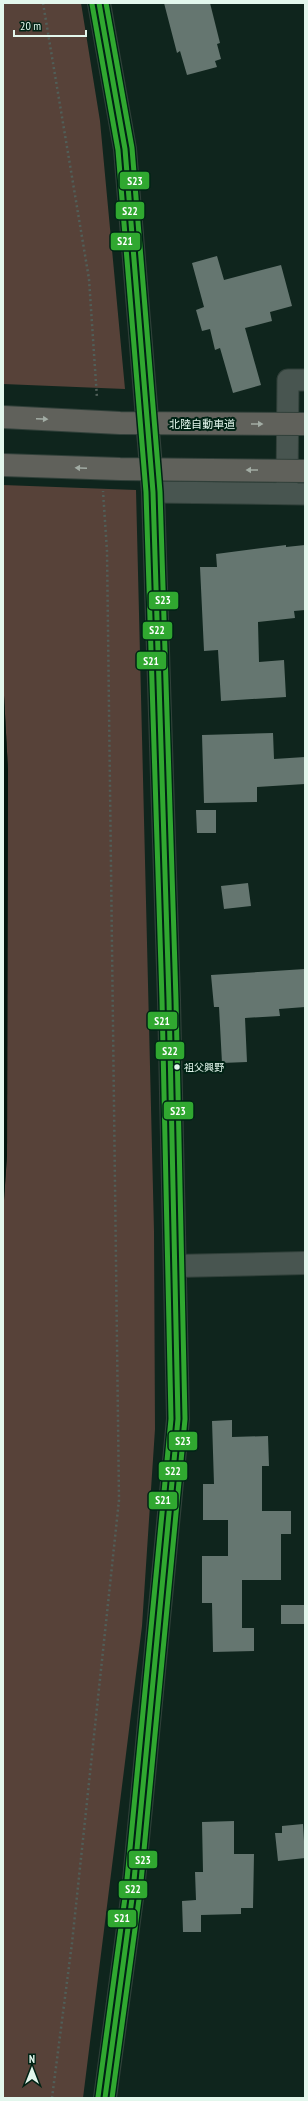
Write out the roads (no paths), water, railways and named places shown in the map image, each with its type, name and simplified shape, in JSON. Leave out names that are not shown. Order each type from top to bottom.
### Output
[{"type":"highway","name":"北陸自動車道","points":[[3,417],[120,423],[305,424]]},
{"type":"highway","points":[[3,465],[120,470],[305,471]]},
{"type":"main road","points":[[99,3],[125,149],[153,492],[169,1000],[178,1419],[133,1891],[105,2098]]},
{"type":"street","points":[[153,492],[296,495],[288,380],[305,380]]},
{"type":"street","points":[[175,1266],[305,1263]]},
{"type":"place","name":"祖父興野","points":[[177,1067]]}]
